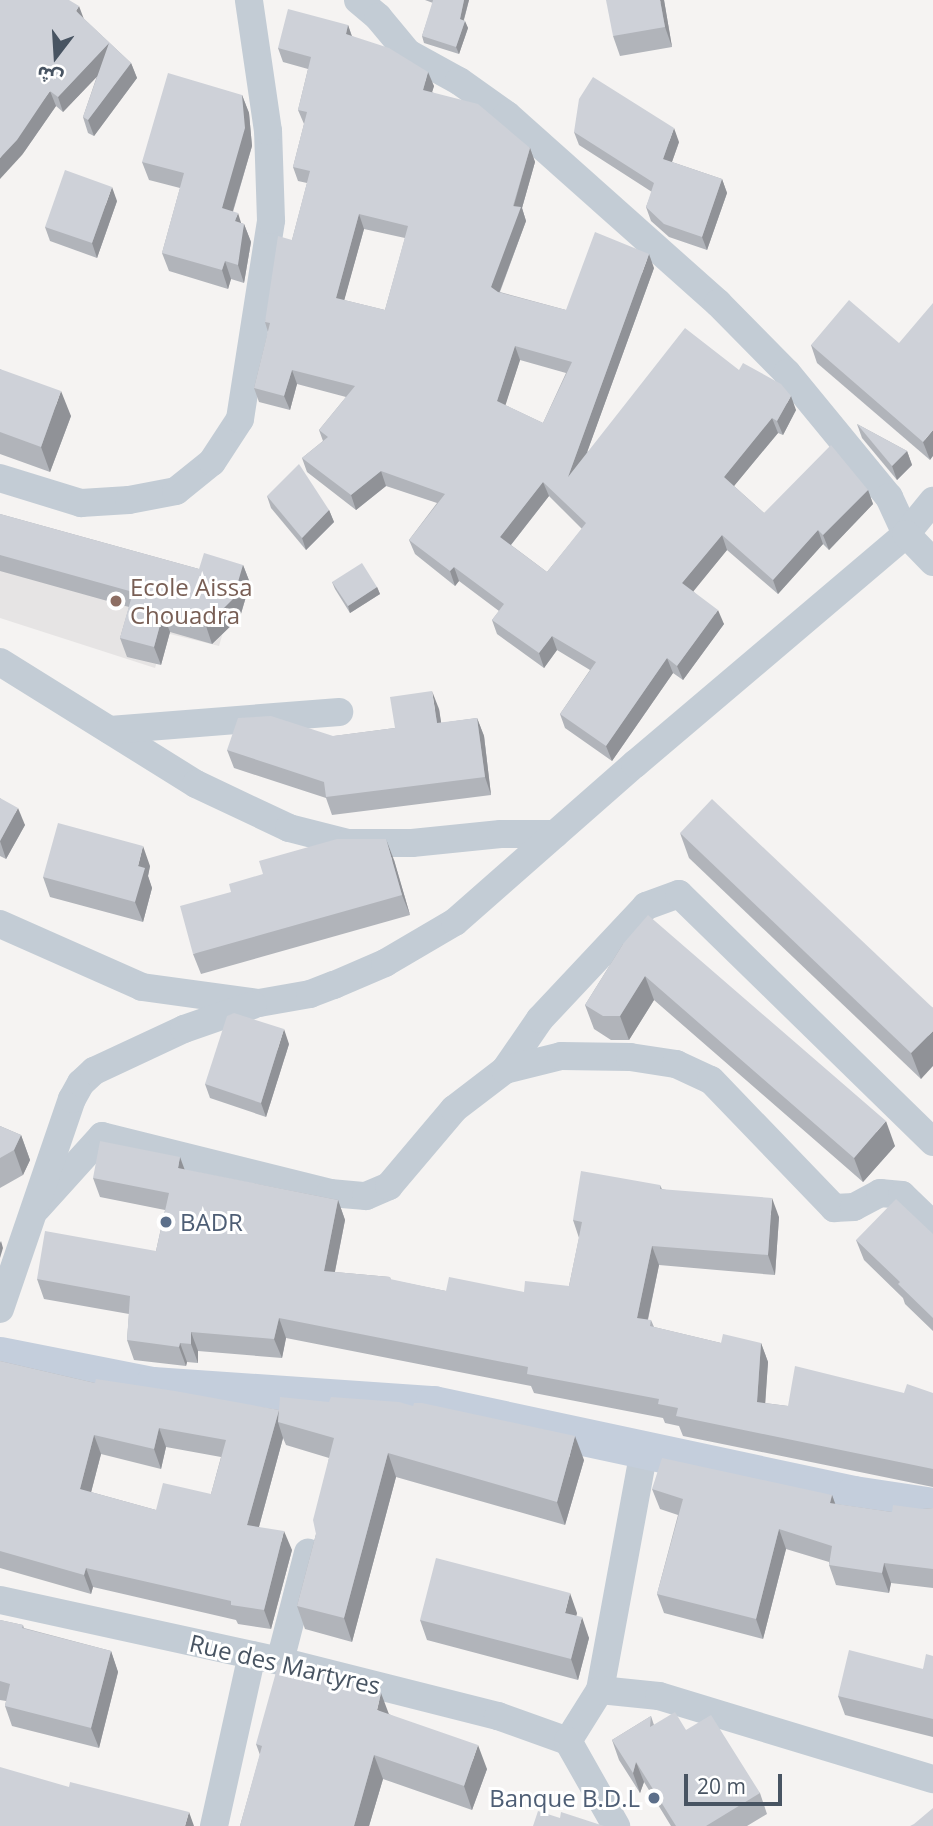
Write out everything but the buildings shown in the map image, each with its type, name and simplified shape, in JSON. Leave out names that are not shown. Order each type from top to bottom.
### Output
[{"type":"street","points":[[0,478],[81,503],[129,500],[176,491],[212,462],[240,419],[271,220],[268,131],[249,0]]},
{"type":"street","points":[[358,0],[377,17],[408,53],[459,80],[507,115],[718,303],[787,373],[881,486],[906,534],[933,562]]},
{"type":"street","points":[[0,1310],[72,1099],[81,1083],[94,1071],[184,1029],[259,1003],[310,994],[334,985],[385,963],[455,922],[906,534],[933,501]]},
{"type":"street","points":[[0,662],[219,795],[289,828],[348,843],[412,843],[501,834],[555,834]]},
{"type":"street","points":[[110,730],[340,712]]},
{"type":"street","points":[[37,1208],[102,1136],[330,1193],[366,1196],[388,1186],[454,1109],[505,1070],[540,1019],[646,906],[680,894],[933,1142]]},
{"type":"street","points":[[0,924],[142,987],[259,1003]]},
{"type":"street","points":[[505,1070],[561,1056],[630,1057],[677,1064],[711,1080],[834,1208],[854,1207],[880,1192],[902,1195],[933,1225]]},
{"type":"street","points":[[0,1356],[153,1386],[434,1405],[854,1495],[933,1507]]},
{"type":"street","points":[[616,1826],[568,1741],[600,1690],[644,1450]]},
{"type":"street","points":[[279,1661],[308,1553]]},
{"type":"street","name":"Rue des Martyres","points":[[0,1600],[279,1661],[498,1716],[568,1741]]},
{"type":"street","points":[[214,1826],[252,1655]]},
{"type":"street","points":[[600,1690],[659,1696],[933,1779]]},
{"type":"shaded area","name":"Ecole Aissa Chouadra","points":[[0,520],[237,585],[219,646],[166,633],[155,668],[0,618]]},
{"type":"place","name":"Ecole Aissa Chouadra","points":[[116,601]]},
{"type":"place","name":"BADR","points":[[166,1222]]},
{"type":"place","name":"Banque B.D.L","points":[[654,1798]]}]
